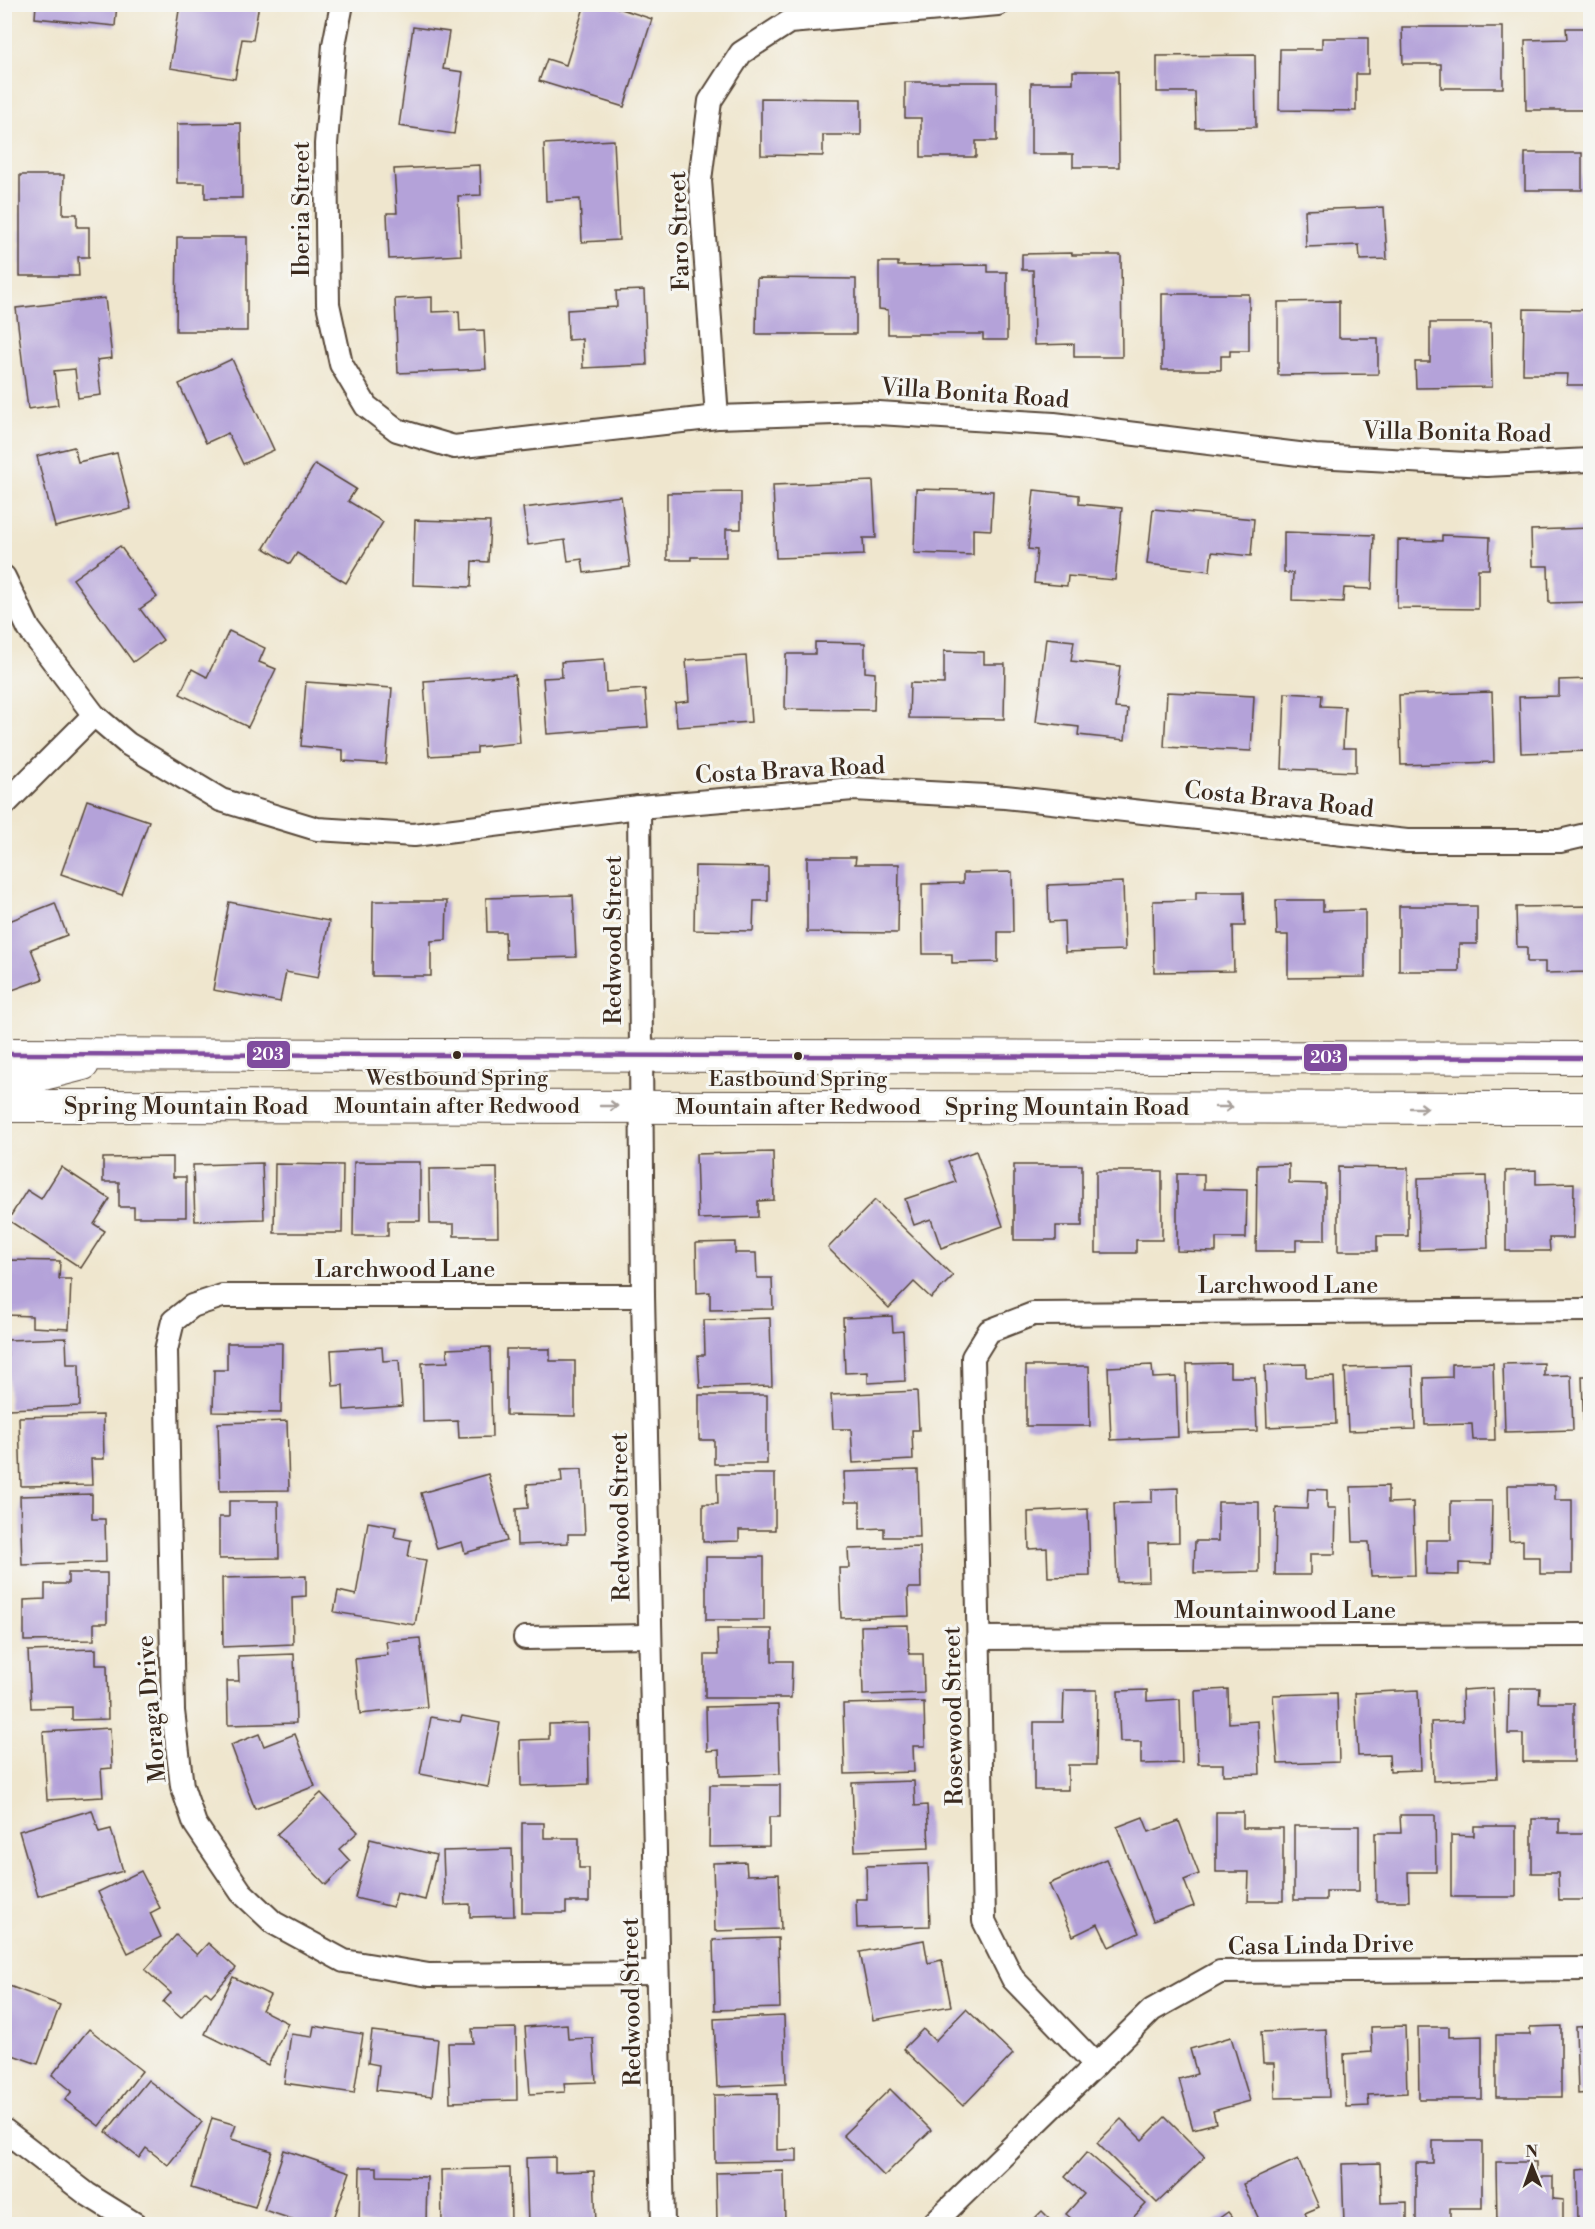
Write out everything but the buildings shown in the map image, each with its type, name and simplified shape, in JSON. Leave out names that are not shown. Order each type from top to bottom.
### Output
[{"type":"main road","points":[[4,1054],[1590,1058]]},
{"type":"main road","points":[[4,1084],[121,1054]]},
{"type":"main road","name":"Spring Mountain Road","points":[[4,1106],[1590,1108]]},
{"type":"street","name":"Iberia Street","points":[[342,4],[334,45],[326,144],[328,304],[341,364],[366,406]]},
{"type":"street","name":"Faro Street","points":[[717,417],[700,180],[710,101],[741,52],[789,21],[998,4]]},
{"type":"street","name":"Villa Bonita Road","points":[[366,406],[397,430],[454,447],[717,417],[863,412],[1054,424],[1315,456],[1486,465],[1590,460]]},
{"type":"street","name":"Costa Brava Road","points":[[4,577],[28,628],[94,715],[128,744],[220,800],[317,829],[414,835],[639,807],[853,789],[1005,797],[1407,841],[1560,841],[1590,834]]},
{"type":"street","points":[[4,805],[94,715]]},
{"type":"street","name":"Redwood Street","points":[[639,807],[643,1296],[663,2224]]},
{"type":"street","name":"Larchwood Lane","points":[[173,1321],[192,1306],[222,1296],[643,1296]]},
{"type":"street","name":"Larchwood Lane","points":[[989,1331],[1033,1314],[1590,1310]]},
{"type":"street","name":"Moraga Drive","points":[[173,1321],[165,1350],[173,1711],[182,1786],[195,1824],[241,1892],[274,1923],[344,1961],[429,1976],[657,1973]]},
{"type":"street","name":"Rosewood Street","points":[[989,1331],[973,1357],[984,1921],[1013,1979],[1096,2065]]},
{"type":"street","name":"Mountainwood Lane","points":[[979,1638],[1590,1635]]},
{"type":"street","points":[[525,1638],[650,1636]]},
{"type":"street","name":"Casa Linda Drive","points":[[933,2224],[1152,2010],[1221,1972],[1590,1969]]},
{"type":"street","points":[[4,2130],[87,2194],[135,2224]]},
{"type":"transit line","name":"203","points":[[4,1054],[1590,1058]]},
{"type":"place","name":"Westbound Spring Mountain after Redwood","points":[[457,1055]]},
{"type":"place","name":"Eastbound Spring Mountain after Redwood","points":[[798,1056]]}]
